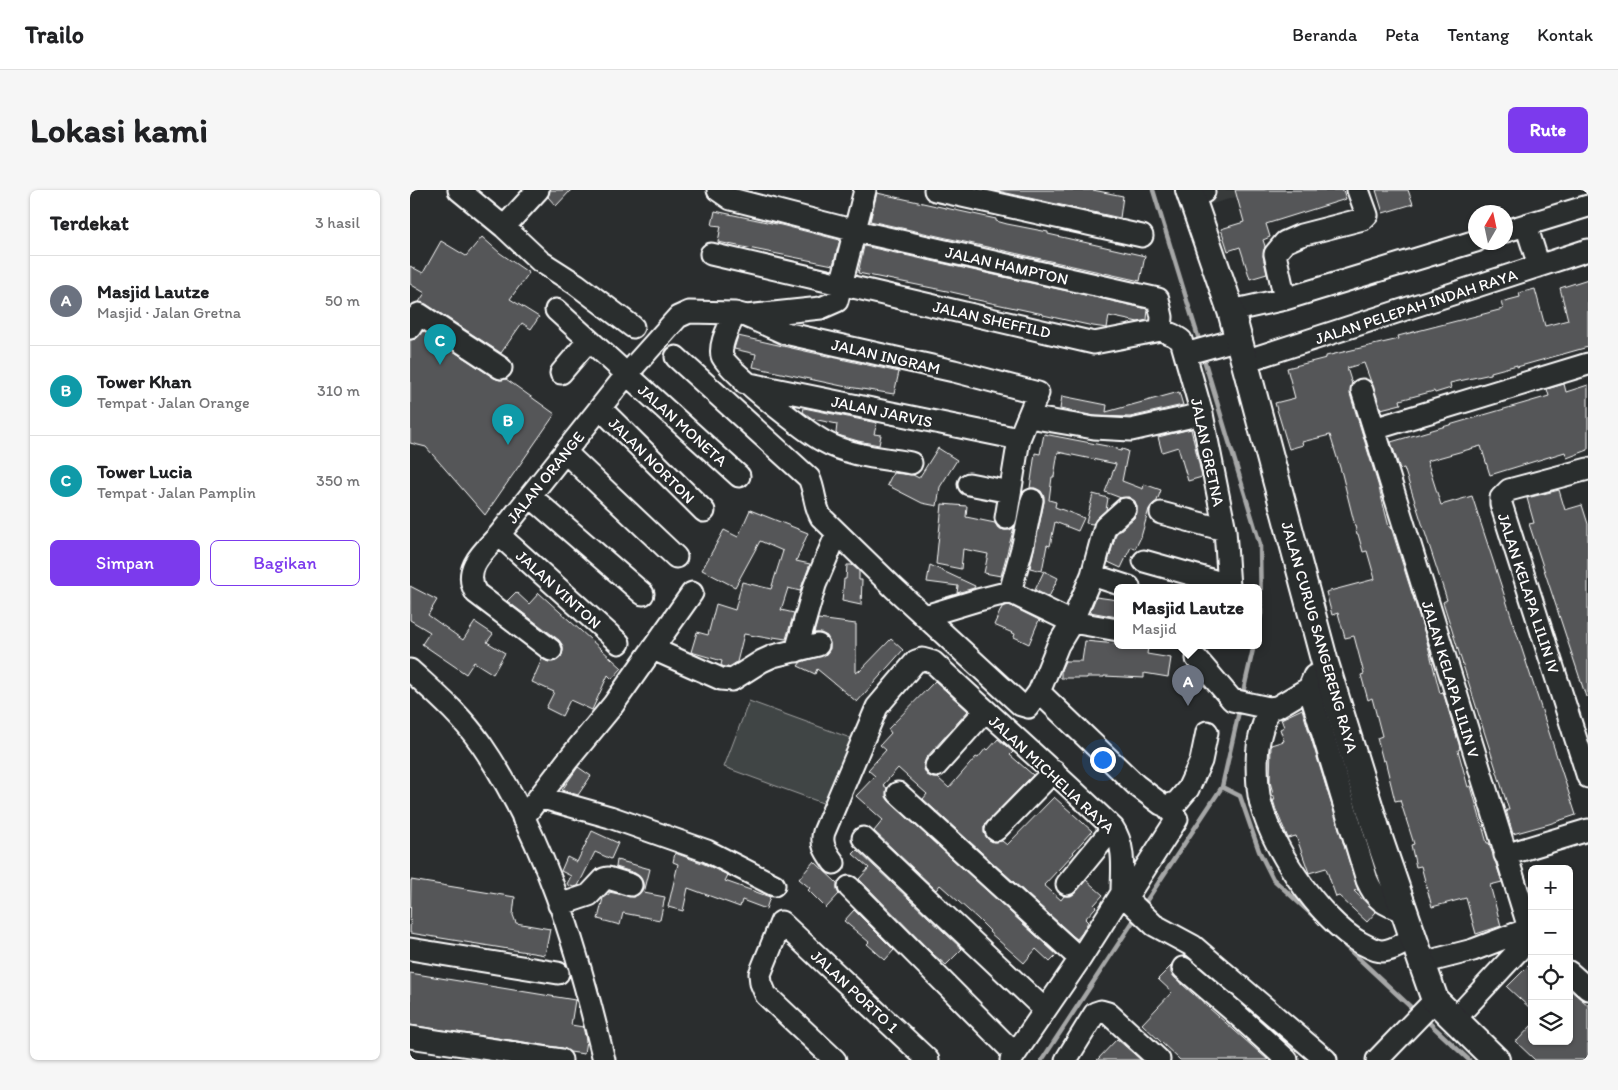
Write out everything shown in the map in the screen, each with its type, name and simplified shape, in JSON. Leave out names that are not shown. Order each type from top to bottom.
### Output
[{"type":"main road","name":"JALAN CURUG SANGERENG RAYA","points":[[1199,191],[1231,311],[1238,347],[1325,663],[1380,841],[1422,963],[1432,1004],[1454,1020],[1496,1060]]},
{"type":"street","points":[[459,190],[504,227],[540,261],[576,284],[634,327]]},
{"type":"street","points":[[504,227],[538,190]]},
{"type":"street","name":"JALAN HAMPTON","points":[[718,190],[732,199],[856,231],[1158,299],[1162,317],[1152,332]]},
{"type":"street","points":[[865,190],[837,300],[821,308],[740,314],[723,340],[721,354],[723,362],[745,383],[822,441],[851,452],[911,463]]},
{"type":"street","points":[[935,190],[1142,236]]},
{"type":"street","points":[[1285,299],[1275,254],[1285,242],[1301,235],[1363,219],[1367,215],[1358,190]]},
{"type":"street","points":[[1513,230],[1588,206]]},
{"type":"street","points":[[1526,225],[1540,266]]},
{"type":"street","points":[[1231,311],[1285,299],[1468,243]]},
{"type":"street","name":"JALAN PELEPAH INDAH RAYA","points":[[1192,352],[1238,347],[1540,266],[1588,250]]},
{"type":"street","name":"JALAN SHEFFILD","points":[[711,254],[1094,343],[1152,332]]},
{"type":"street","name":"JALAN MONETA","points":[[556,310],[589,340],[632,369],[739,476]]},
{"type":"street","name":"JALAN ORANGE","points":[[551,650],[476,593],[470,584],[476,562],[632,369],[678,317],[690,312],[740,314]]},
{"type":"street","points":[[410,328],[419,314],[501,368]]},
{"type":"street","name":"JALAN INGRAM","points":[[740,314],[785,333],[954,371],[1038,393],[1029,418]]},
{"type":"street","name":"JALAN GRETNA","points":[[1152,332],[1174,335],[1192,352],[1225,530],[1229,584]]},
{"type":"street","points":[[561,373],[589,340]]},
{"type":"street","points":[[676,357],[809,478],[819,514],[837,533],[1021,705],[1028,707],[1039,692],[1058,645],[1072,622],[1092,575],[1105,527],[1125,508]]},
{"type":"street","points":[[1374,429],[1588,364]]},
{"type":"street","name":"JALAN JARVIS","points":[[745,383],[1020,438]]},
{"type":"street","name":"JALAN KELAPA LILIN V","points":[[1362,390],[1528,929]]},
{"type":"street","name":"JALAN NORTON","points":[[600,408],[704,511]]},
{"type":"street","points":[[1006,518],[1020,438],[1029,418],[1094,428],[1131,430],[1202,414]]},
{"type":"street","points":[[565,452],[676,557]]},
{"type":"street","name":"JALAN KELAPA LILIN IV","points":[[1588,469],[1509,490],[1501,498],[1501,504],[1588,777]]},
{"type":"street","points":[[970,484],[1010,492]]},
{"type":"street","points":[[530,496],[643,594]]},
{"type":"street","points":[[1010,592],[1023,545],[1032,500]]},
{"type":"street","points":[[1161,513],[1225,530]]},
{"type":"street","points":[[796,651],[815,585],[837,533]]},
{"type":"street","name":"JALAN VINTON","points":[[499,535],[619,643]]},
{"type":"street","points":[[1144,560],[1222,584]]},
{"type":"street","points":[[1092,575],[1120,584]]},
{"type":"street","points":[[925,616],[1010,592],[1072,622],[1114,629]]},
{"type":"street","points":[[523,818],[613,705],[692,593]]},
{"type":"street","points":[[653,649],[721,679],[732,680],[768,658],[818,645]]},
{"type":"street","name":"JALAN MICHELIA RAYA","points":[[834,863],[823,847],[824,832],[877,707],[916,661],[922,659],[933,662],[985,711],[1054,771],[1113,828],[1119,836],[1122,849],[1126,897]]},
{"type":"street","points":[[1197,659],[1232,700],[1262,707],[1277,707],[1308,688],[1314,676],[1325,663]]},
{"type":"street","points":[[410,670],[446,702],[480,743],[502,778],[523,818],[547,871],[571,937],[589,996],[604,1060]]},
{"type":"street","points":[[1308,688],[1367,880],[1374,895],[1388,906],[1405,912]]},
{"type":"street","points":[[849,887],[1013,1057],[1080,959],[1126,897],[1177,819],[1166,806],[1136,785],[1039,692]]},
{"type":"street","points":[[1262,707],[1259,742],[1259,796],[1281,853],[1300,883],[1330,918],[1351,937],[1374,950],[1384,951],[1414,938]]},
{"type":"street","points":[[936,766],[985,711]]},
{"type":"street","points":[[1166,806],[1177,802],[1188,789],[1201,761],[1207,732]]},
{"type":"street","points":[[996,830],[1054,771]]},
{"type":"street","points":[[898,793],[1080,959]]},
{"type":"street","points":[[539,797],[610,817],[707,851],[774,886]]},
{"type":"street","points":[[1067,884],[1113,828]]},
{"type":"street","points":[[1505,855],[1588,830]]},
{"type":"street","points":[[863,838],[1045,1010]]},
{"type":"street","points":[[559,904],[589,895],[604,879],[608,878],[631,884]]},
{"type":"street","points":[[1126,897],[1154,925],[1193,946],[1326,1060]]},
{"type":"street","name":"JALAN PORTO 1","points":[[825,1056],[766,995],[761,984],[760,974],[782,922],[928,1060]]},
{"type":"street","points":[[1422,963],[1528,936]]},
{"type":"street","points":[[1454,1020],[1528,937]]},
{"type":"street","points":[[410,949],[558,973]]},
{"type":"street","points":[[1183,968],[1287,1060]]},
{"type":"street","points":[[1573,976],[1588,989]]},
{"type":"street","points":[[1379,1059],[1432,1004]]},
{"type":"street","points":[[1066,1060],[1095,1013],[1101,1011],[1108,1013],[1159,1060]]},
{"type":"street","points":[[410,1037],[562,1060]]},
{"type":"shaded area","points":[[1181,190],[1261,190],[1187,211]]},
{"type":"shaded area","points":[[749,701],[853,739],[828,805],[724,767]]},
{"type":"building","points":[[550,190],[571,190],[556,206],[548,197]]},
{"type":"building","points":[[993,190],[1093,190],[1123,196],[1120,218]]},
{"type":"building","points":[[1235,190],[1343,190],[1346,199],[1266,224],[1270,237],[1263,240],[1265,246],[1263,256],[1267,274],[1250,279],[1240,247],[1228,251],[1221,229],[1244,222]]},
{"type":"building","points":[[1376,190],[1408,190],[1413,204],[1383,213]]},
{"type":"building","points":[[877,193],[996,219],[996,221],[1007,224],[1145,256],[1140,281],[870,221]]},
{"type":"building","points":[[715,211],[840,240],[833,265],[718,242],[721,226],[712,225]]},
{"type":"building","points":[[482,237],[500,253],[529,273],[510,299],[539,317],[531,329],[522,323],[501,353],[426,304],[419,302],[425,293],[410,284],[410,266],[423,273],[441,241],[466,256]]},
{"type":"building","points":[[864,246],[1148,309],[1147,320],[1138,322],[1109,316],[1107,328],[1093,326],[968,298],[969,296],[947,291],[858,273]]},
{"type":"building","points":[[1588,279],[1588,347],[1517,367],[1517,365],[1491,372],[1491,374],[1450,383],[1451,388],[1400,400],[1401,404],[1381,409],[1364,363],[1347,368],[1352,384],[1350,394],[1378,484],[1389,527],[1391,527],[1425,634],[1440,693],[1443,692],[1459,744],[1460,749],[1458,750],[1468,787],[1471,786],[1487,843],[1489,843],[1502,882],[1490,885],[1501,926],[1476,934],[1466,898],[1432,907],[1421,866],[1416,867],[1411,845],[1414,844],[1400,800],[1395,801],[1385,760],[1383,761],[1377,738],[1382,736],[1372,698],[1368,700],[1361,675],[1364,674],[1354,636],[1345,638],[1338,613],[1332,615],[1326,592],[1375,579],[1367,551],[1363,552],[1357,534],[1330,435],[1302,442],[1303,445],[1289,449],[1275,403],[1295,398],[1287,368],[1326,358],[1326,356],[1399,339],[1398,336],[1503,309],[1501,302],[1520,297],[1519,293],[1535,289],[1545,326],[1568,320],[1560,288]]},
{"type":"building","points":[[423,331],[494,378],[506,379],[555,414],[485,515],[426,447],[410,443],[410,340],[416,339]]},
{"type":"building","points":[[738,336],[899,372],[894,394],[842,386],[753,367],[756,354],[734,349]]},
{"type":"building","points":[[1564,384],[1566,392],[1588,385],[1588,450],[1567,458],[1565,452],[1490,475],[1481,446],[1427,461],[1441,505],[1472,496],[1576,815],[1513,834],[1506,810],[1509,810],[1443,602],[1447,600],[1404,468],[1400,469],[1391,442],[1549,396],[1547,389]]},
{"type":"building","points":[[1179,392],[1183,405],[1130,417],[1095,416],[1060,409],[1062,396],[1107,405],[1106,412]]},
{"type":"building","points":[[804,408],[877,423],[874,434],[881,435],[879,445],[838,435],[836,433],[837,424],[813,419],[803,412]]},
{"type":"building","points":[[1191,429],[1202,477],[1188,481],[1178,447],[1162,452],[1158,437]]},
{"type":"building","points":[[1044,434],[1128,451],[1122,481],[1143,489],[1144,484],[1161,490],[1157,501],[1149,509],[1141,537],[1135,549],[1131,547],[1121,568],[1108,562],[1116,534],[1134,518],[1137,513],[1137,507],[1135,501],[1129,497],[1121,498],[1105,492],[1116,464],[1058,452],[1049,500],[1056,502],[1055,507],[1084,518],[1078,531],[1055,522],[1050,546],[1047,545],[1042,571],[1030,568],[1044,496],[1041,491],[1030,488],[1035,453],[1040,454]]},
{"type":"building","points":[[938,448],[957,460],[940,487],[937,506],[922,503],[887,485],[893,473],[913,475],[919,478]]},
{"type":"building","points":[[1559,490],[1565,510],[1582,505],[1588,524],[1588,696],[1586,697],[1529,524],[1534,523],[1527,498]]},
{"type":"building","points":[[1093,494],[1108,498],[1106,510],[1093,524],[1086,523]]},
{"type":"building","points":[[942,504],[967,506],[966,517],[995,523],[998,528],[1004,530],[1010,530],[1014,527],[1001,576],[984,573],[988,554],[963,549],[961,569],[936,564]]},
{"type":"building","points":[[750,510],[808,533],[796,561],[810,564],[800,591],[788,588],[781,610],[794,613],[786,639],[773,637],[773,639],[744,634],[737,662],[729,667],[724,667],[721,665],[722,661],[691,652],[697,632],[708,635],[716,604],[735,610],[742,582],[771,589],[783,551],[760,541],[735,587],[702,570],[724,530],[738,537]]},
{"type":"building","points":[[847,565],[852,565],[859,571],[859,580],[862,580],[861,605],[842,601]]},
{"type":"building","points":[[930,565],[975,586],[974,588],[957,593],[958,586],[927,582]]},
{"type":"building","points":[[1044,571],[1058,578],[1049,597],[1035,590]]},
{"type":"building","points":[[410,586],[437,600],[428,615],[463,640],[475,622],[493,634],[487,642],[505,653],[493,674],[474,662],[466,674],[422,644],[430,632],[410,620]]},
{"type":"building","points":[[516,592],[529,604],[539,593],[622,668],[612,679],[608,675],[592,710],[570,700],[562,716],[546,708],[554,692],[532,682],[542,659],[549,662],[556,661],[561,657],[563,646],[559,640],[507,601]]},
{"type":"building","points":[[1096,597],[1114,599],[1114,616],[1090,612]]},
{"type":"building","points":[[1009,605],[1039,620],[1029,644],[1014,637],[1015,634],[994,625],[1002,607]]},
{"type":"building","points":[[818,619],[856,624],[856,673],[891,639],[903,650],[857,702],[817,669],[815,674],[798,666],[801,662],[826,654],[830,649],[827,636],[821,633],[814,633]]},
{"type":"building","points":[[1085,641],[1114,644],[1114,649],[1148,649],[1147,654],[1171,658],[1168,677],[1144,673],[1144,678],[1104,676],[1061,678],[1061,670],[1065,661],[1082,661]]},
{"type":"building","points":[[935,681],[968,711],[926,758],[924,769],[927,775],[938,778],[949,788],[976,757],[978,758],[986,748],[988,750],[998,739],[1013,752],[1010,755],[1033,775],[987,822],[984,827],[984,833],[988,839],[993,842],[1002,841],[1007,845],[1054,797],[1092,831],[1044,885],[1061,900],[1064,896],[1071,896],[1076,892],[1086,880],[1103,895],[1094,905],[1096,907],[1085,919],[1088,922],[1082,933],[1077,939],[1073,936],[923,799],[927,794],[898,768],[883,785],[887,788],[886,797],[1057,955],[1050,962],[1036,949],[1024,963],[940,885],[936,890],[874,831],[883,820],[856,796],[875,776],[868,770],[886,750],[880,745],[891,733],[888,729]]},
{"type":"building","points":[[1302,709],[1358,890],[1354,891],[1376,912],[1367,922],[1339,896],[1336,897],[1326,868],[1309,873],[1296,836],[1288,838],[1276,810],[1270,782],[1271,745],[1284,741],[1280,729],[1284,727],[1281,719]]},
{"type":"building","points":[[578,767],[591,776],[578,795],[562,790]]},
{"type":"building","points":[[592,831],[618,843],[611,859],[595,852],[578,886],[573,887],[567,884],[571,876],[561,871],[567,857],[577,862]]},
{"type":"building","points":[[857,850],[962,949],[946,965],[859,879],[869,868],[853,854]]},
{"type":"building","points":[[675,853],[728,875],[725,881],[770,897],[766,909],[742,900],[740,907],[688,888],[683,911],[668,907],[678,864],[673,862]]},
{"type":"building","points":[[617,860],[650,869],[644,893],[665,897],[660,920],[623,913],[620,925],[598,919],[603,898],[609,895],[609,892],[633,897],[643,889],[640,877],[635,873],[616,867]]},
{"type":"building","points":[[814,861],[837,883],[839,894],[826,908],[808,890],[810,888],[799,879]]},
{"type":"building","points":[[411,880],[515,897],[513,915],[516,923],[550,929],[545,955],[410,933]]},
{"type":"building","points":[[854,910],[894,950],[885,960],[867,944],[869,942],[844,921]]},
{"type":"building","points":[[1171,966],[1171,973],[1175,978],[1268,1060],[1180,1060],[1142,1024],[1172,992],[1158,979]]},
{"type":"building","points":[[1528,966],[1528,1006],[1507,987]]},
{"type":"building","points":[[410,973],[575,1000],[571,1025],[583,1027],[586,1040],[584,1054],[570,1052],[563,1048],[410,1025]]},
{"type":"building","points":[[1573,992],[1588,1005],[1588,1060],[1535,1060],[1515,1041],[1528,1029],[1528,1045],[1573,1045]]},
{"type":"building","points":[[1117,1039],[1141,1060],[1097,1060]]},
{"type":"waterway","points":[[1153,190],[1200,343]]},
{"type":"waterway","points":[[1203,356],[1260,544],[1261,584]]},
{"type":"waterway","points":[[1242,697],[1253,649]]},
{"type":"waterway","points":[[1143,906],[1222,787],[1240,707]]},
{"type":"waterway","points":[[1222,787],[1240,796],[1259,851],[1273,879],[1320,922]]},
{"type":"waterway","points":[[1042,1060],[1136,917]]},
{"type":"waterway","points":[[1340,941],[1415,1011]]},
{"type":"waterway","points":[[1425,1019],[1469,1060]]},
{"type":"place","name":"Tower Lucia","points":[[440,365]]},
{"type":"place","name":"Tower Khan","points":[[508,445]]},
{"type":"place","name":"Masjid Lautze","points":[[1188,706]]}]
